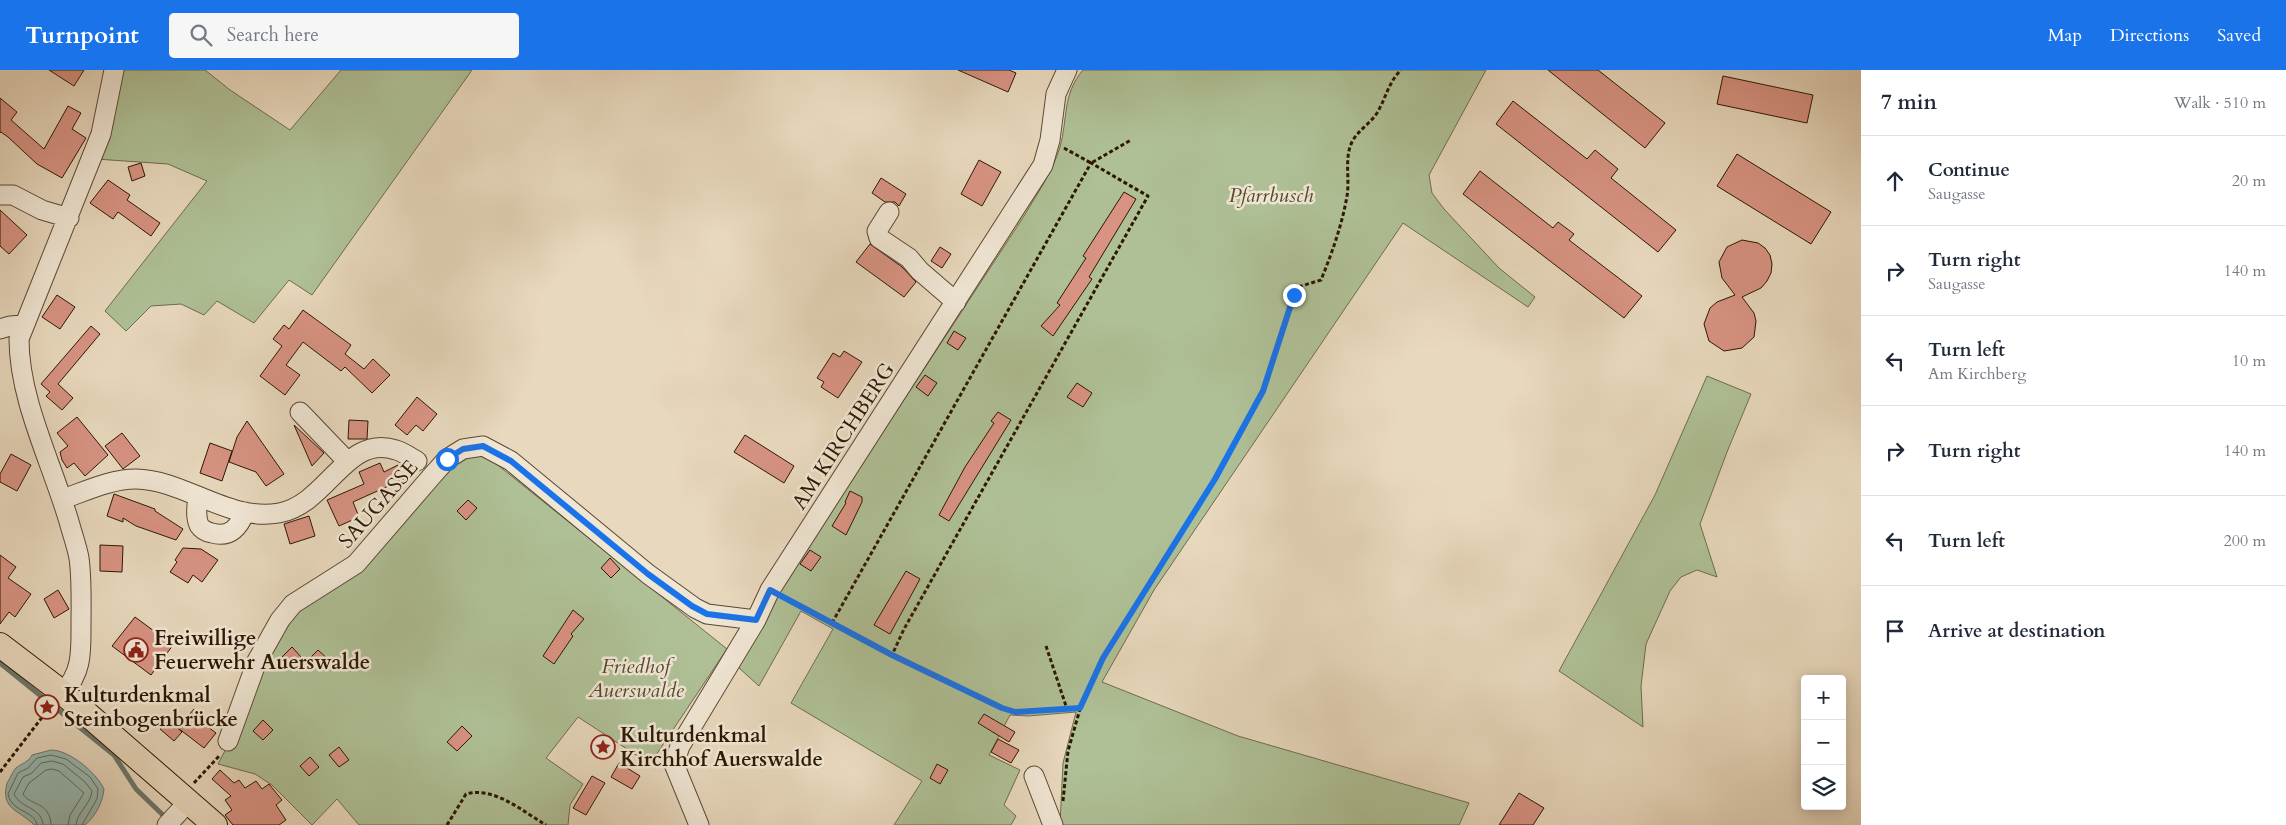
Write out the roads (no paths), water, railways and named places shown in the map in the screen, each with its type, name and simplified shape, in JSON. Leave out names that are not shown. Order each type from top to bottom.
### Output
[{"type":"main road","points":[[0,645],[63,693],[178,809],[215,825]]},
{"type":"street","points":[[63,693],[74,681],[79,665],[81,615],[79,558],[25,386],[19,356],[19,338],[69,218],[101,134],[114,70]]},
{"type":"street","name":"AM KIRCHBERG","points":[[699,825],[674,764],[680,746],[756,620],[770,590],[1043,165],[1050,140],[1056,94],[1067,70]]},
{"type":"street","points":[[0,195],[13,195],[42,210],[69,218]]},
{"type":"street","points":[[889,212],[877,231],[879,238],[909,258],[920,271],[956,302]]},
{"type":"street","points":[[0,329],[23,325]]},
{"type":"street","points":[[300,412],[347,461]]},
{"type":"street","name":"SAUGASSE","points":[[228,742],[257,661],[280,620],[293,604],[356,564],[447,459],[463,449],[483,446],[511,461],[648,574],[692,606],[707,614],[756,620]]},
{"type":"street","points":[[62,499],[118,480],[136,479],[162,484],[245,512],[263,514],[280,512],[298,506],[318,493],[347,461],[362,451],[384,447],[397,450],[416,461]]},
{"type":"street","points":[[198,497],[197,516],[204,531],[210,533],[227,534],[236,529],[245,512]]},
{"type":"street","points":[[1034,776],[1053,825]]},
{"type":"water","points":[[51,750],[66,754],[81,763],[95,776],[104,789],[98,809],[85,825],[34,825],[13,808],[6,799],[7,783],[15,769],[32,755]]},
{"type":"waterway","points":[[0,663],[114,755],[136,789],[167,819]]},
{"type":"place","name":"Freiwillige Feuerwehr Auerswalde","points":[[136,650]]},
{"type":"place","name":"Kulturdenkmal Steinbogenbrücke","points":[[47,707]]},
{"type":"place","name":"Kulturdenkmal Kirchhof Auerswalde","points":[[603,747]]},
{"type":"park label","name":"Pfarrbusch","points":[[1271,195]]},
{"type":"park label","name":"Friedhof Auerswalde","points":[[636,678]]}]
